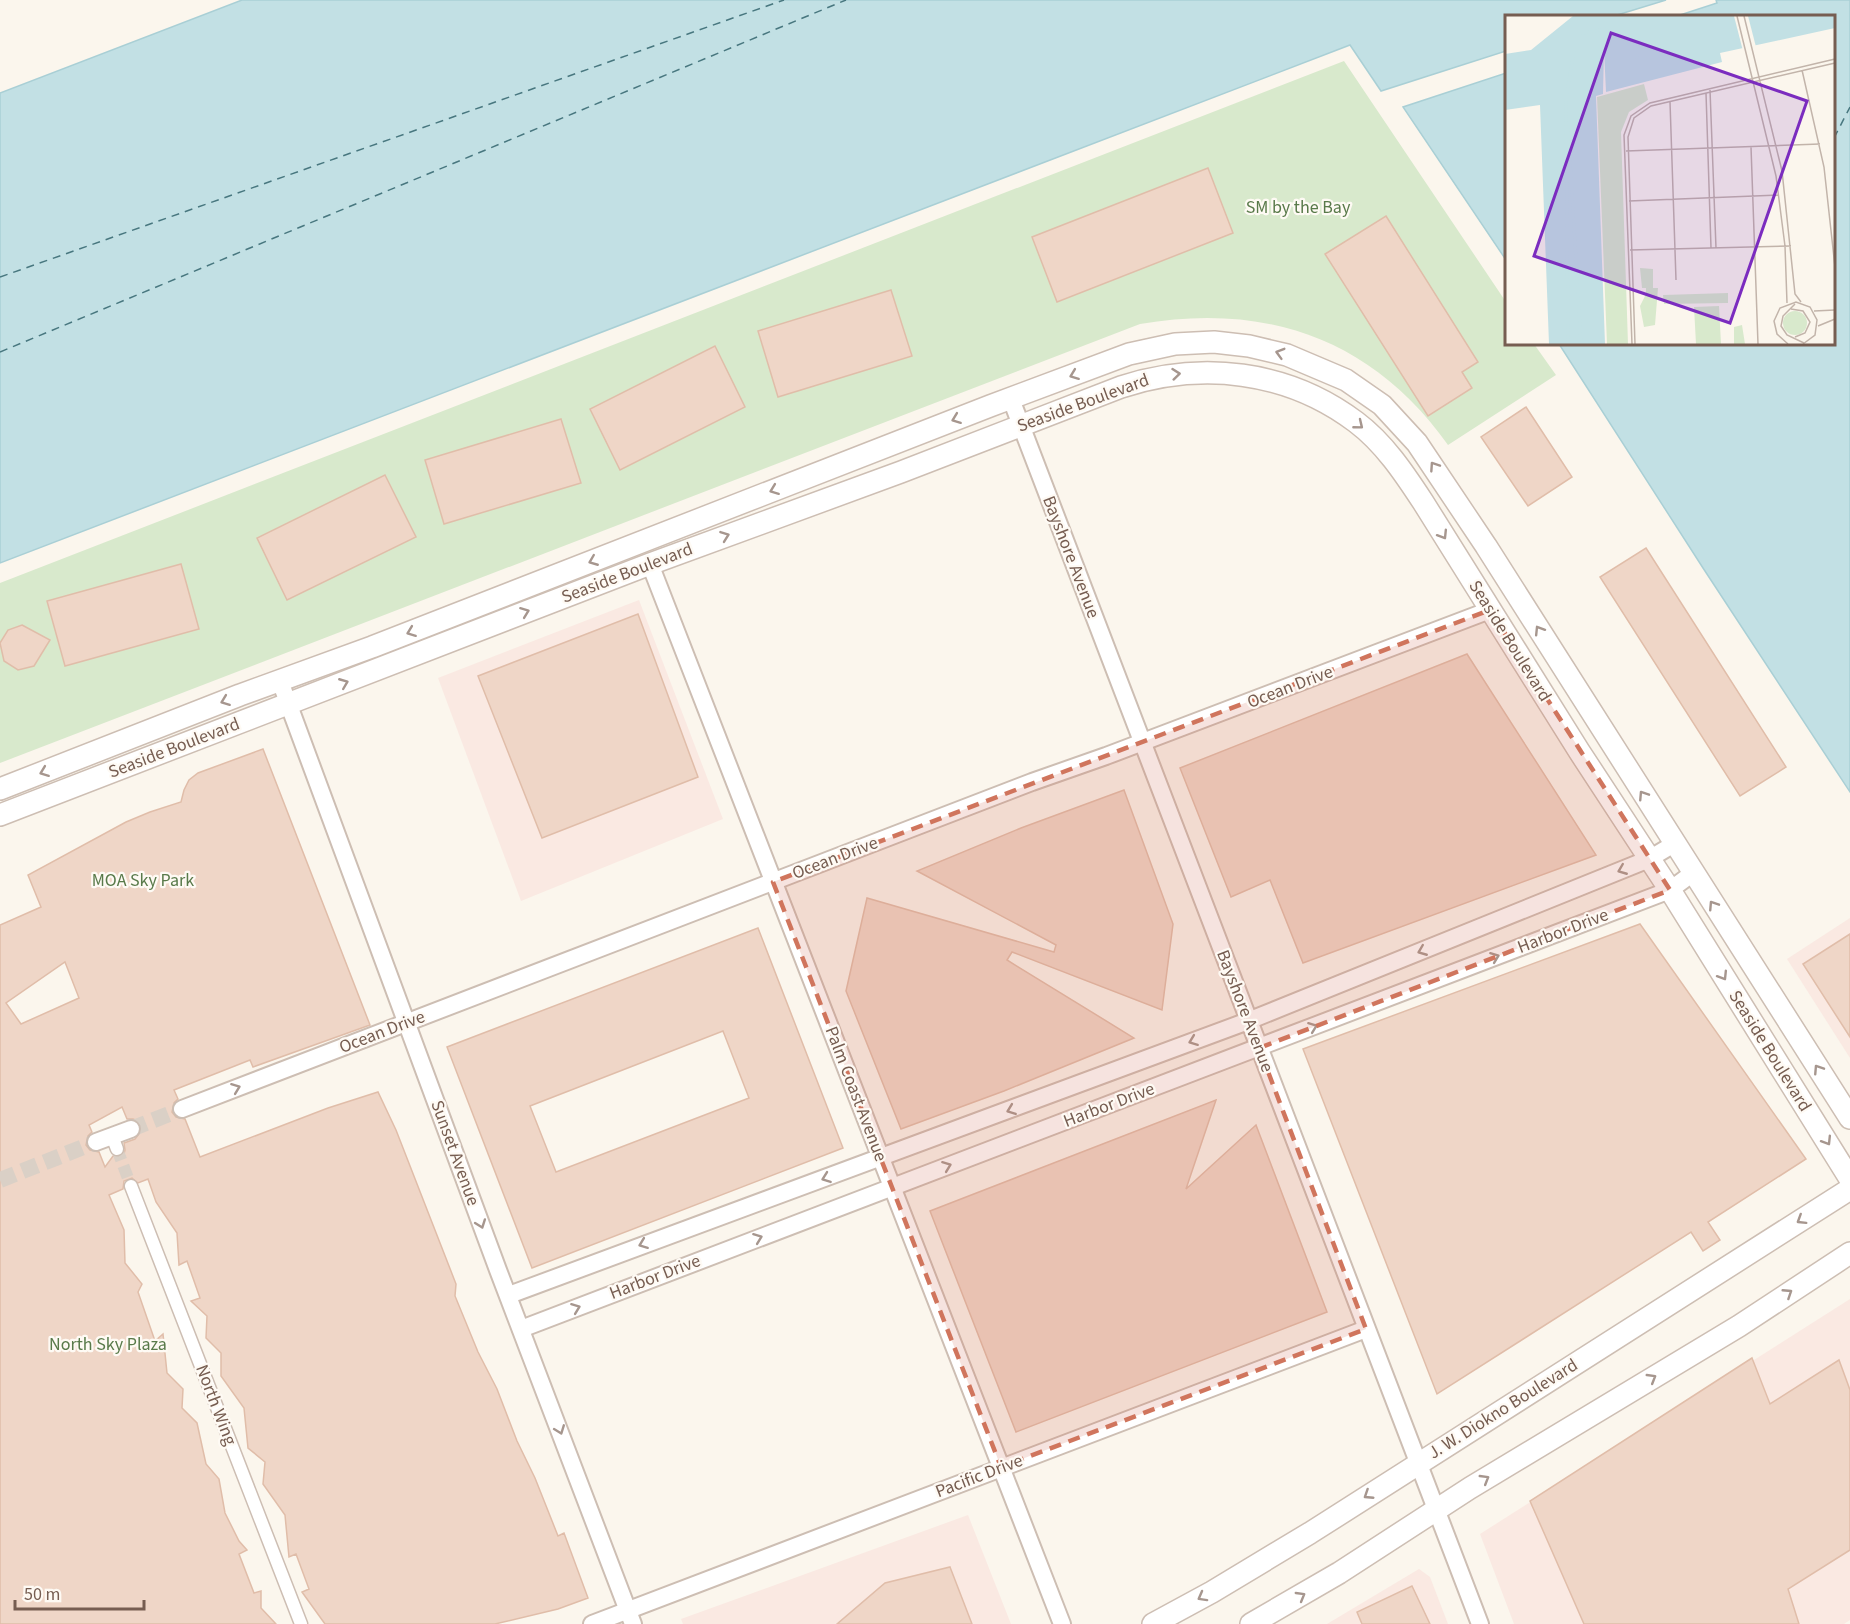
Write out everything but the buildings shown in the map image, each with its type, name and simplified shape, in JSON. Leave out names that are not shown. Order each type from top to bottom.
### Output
[{"type":"street","name":"Seaside Boulevard","points":[[0,789],[1129,354],[1160,346],[1194,342],[1249,346],[1287,355],[1329,371],[1365,392],[1398,420],[1418,442],[1850,1118]]},
{"type":"street","name":"Seaside Boulevard","points":[[0,815],[650,564],[901,472],[1121,387],[1171,374],[1219,372],[1266,380],[1300,390],[1332,406],[1357,423],[1386,451],[1412,485],[1670,890],[1850,1179]]},
{"type":"street","name":"Bayshore Avenue","points":[[1011,399],[1480,1624]]},
{"type":"street","name":"Palm Coast Avenue","points":[[650,564],[1062,1624]]},
{"type":"street","name":"Ocean Drive","points":[[182,1109],[1490,610]]},
{"type":"street","name":"Sunset Avenue","points":[[280,681],[630,1617]]},
{"type":"street","name":"Harbor Drive","points":[[509,1295],[1248,1020],[1649,859],[1674,844]]},
{"type":"street","name":"Harbor Drive","points":[[521,1329],[1670,890],[1693,873]]},
{"type":"street","points":[[96,1142],[115,1143],[131,1129]]},
{"type":"street","name":"North Wing","points":[[131,1186],[301,1624]]},
{"type":"street","name":"J. W. Diokno Boulevard","points":[[1153,1624],[1290,1545],[1850,1188]]},
{"type":"street","points":[[1251,1624],[1339,1574],[1436,1510],[1739,1326],[1850,1253]]},
{"type":"street","name":"Pacific Drive","points":[[591,1624],[630,1617],[1001,1467],[1366,1329]]},
{"type":"highlighted area","points":[[1490,610],[1670,890],[1259,1048],[1366,1329],[1001,1467],[773,882]]},
{"type":"shaded area","points":[[639,600],[723,819],[521,901],[438,678]]},
{"type":"shaded area","points":[[1850,918],[1850,1058],[1787,959]]},
{"type":"shaded area","points":[[1850,1299],[1850,1620],[1844,1624],[1514,1624],[1480,1534]]},
{"type":"shaded area","points":[[968,1515],[1011,1624],[683,1624],[681,1619]]},
{"type":"shaded area","points":[[1419,1569],[1430,1577],[1448,1624],[1327,1624]]},
{"type":"green space","name":"SM by the Bay","points":[[1344,61],[1505,301],[1505,345],[1535,345],[1556,375],[1448,445],[1418,408],[1386,378],[1351,354],[1313,336],[1273,325],[1231,319],[1186,319],[1140,324],[0,763],[0,583]]},
{"type":"water","points":[[242,0],[1666,0],[1617,15],[1505,15],[1505,51],[1381,91],[1350,45],[0,563],[0,93]]},
{"type":"water","points":[[1716,0],[1850,0],[1850,792],[1560,345],[1835,345],[1835,15],[1680,15],[1717,3]]},
{"type":"water","points":[[1505,73],[1505,259],[1403,107]]},
{"type":"ferry route","points":[[0,277],[784,0]]},
{"type":"ferry route","points":[[0,352],[846,0]]},
{"type":"ferry route","points":[[1835,136],[1850,107]]},
{"type":"tunnel","points":[[131,1129],[182,1109]]},
{"type":"tunnel","points":[[0,1180],[96,1142]]},
{"type":"tunnel","points":[[117,1149],[131,1186]]},
{"type":"park label","name":"MOA Sky Park","points":[[143,880]]},
{"type":"park label","name":"North Sky Plaza","points":[[108,1344]]}]
